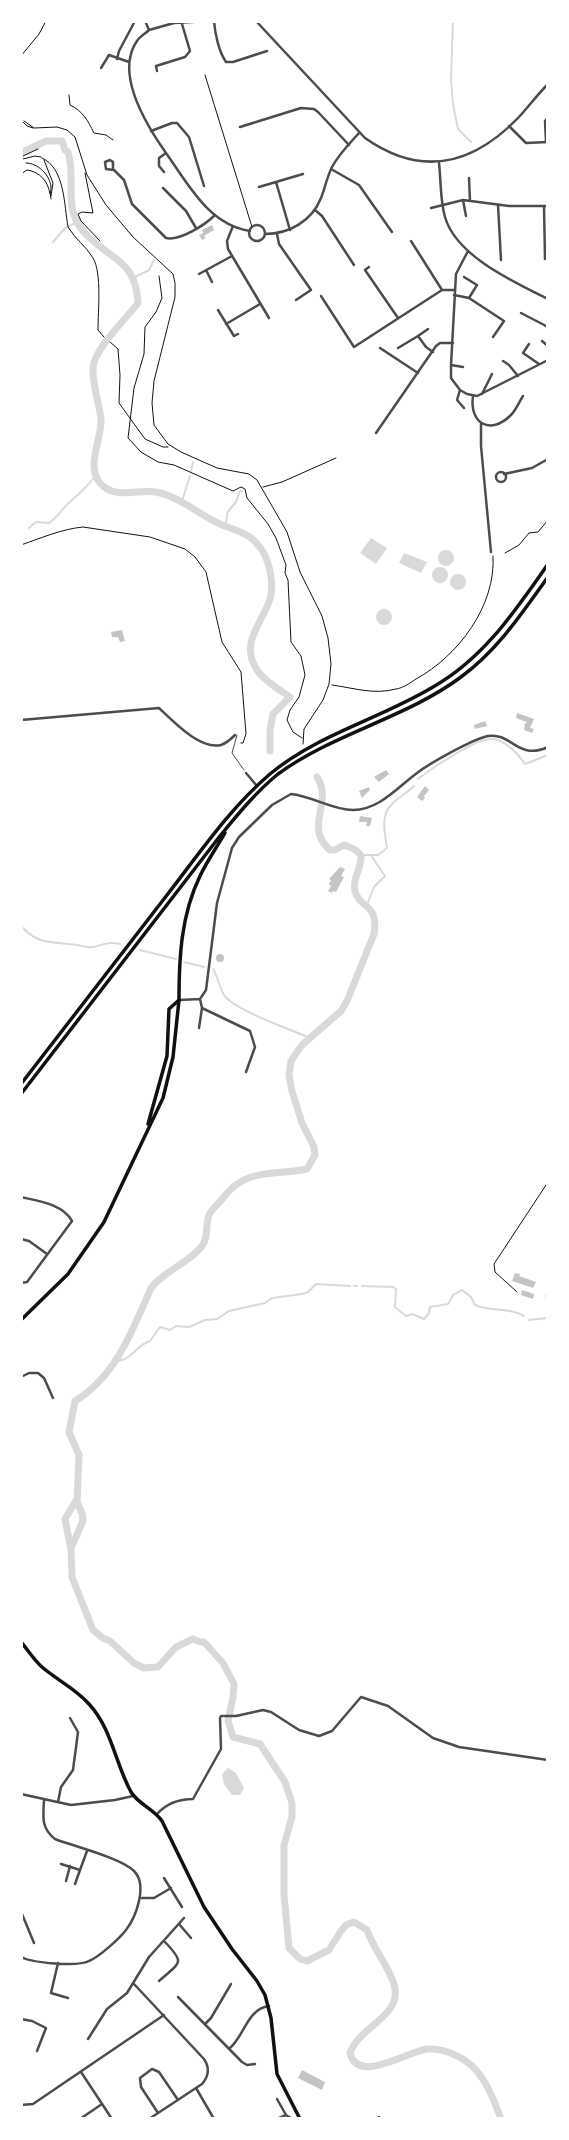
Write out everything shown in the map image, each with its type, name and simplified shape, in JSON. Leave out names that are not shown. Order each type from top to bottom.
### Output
[{"type":"main road","points":[[21,1084],[234,810],[257,786],[281,765],[309,747],[421,694],[459,670],[493,639],[548,564]]},
{"type":"main road","points":[[21,1094],[232,822],[265,786],[303,759],[428,698],[461,677],[509,631],[548,577]]},
{"type":"main road","points":[[21,1320],[68,1274],[104,1222],[163,1098],[173,1058],[179,1000],[179,961],[192,894],[200,875],[232,822]]},
{"type":"main road","points":[[144,1135],[167,1056],[169,1009],[179,1000]]},
{"type":"main road","points":[[21,1642],[36,1661],[90,1704],[103,1722],[124,1778],[134,1796],[157,1814],[204,1907],[257,1981],[269,2006],[276,2068],[282,2087],[300,2119]]},
{"type":"street","points":[[117,59],[135,21]]},
{"type":"street","points":[[147,21],[149,30]]},
{"type":"street","points":[[251,229],[250,236],[255,240],[262,239],[265,234],[260,225],[251,229],[233,226],[215,215],[197,197],[151,131],[129,77],[129,62],[137,41],[149,30],[175,22],[182,24],[212,21],[222,58],[226,62],[267,51]]},
{"type":"street","points":[[256,21],[359,133],[386,151],[420,162],[439,163],[472,154],[496,138],[548,84]]},
{"type":"street","points":[[157,71],[156,66],[185,57],[190,51],[182,24]]},
{"type":"street","points":[[102,68],[109,55],[129,62]]},
{"type":"street","points":[[240,127],[301,108],[310,108],[318,112],[349,145]]},
{"type":"street","points":[[509,126],[526,143],[547,142],[545,121],[548,118]]},
{"type":"street","points":[[151,131],[177,123],[189,137],[204,186]]},
{"type":"street","points":[[265,234],[290,230],[315,210],[331,169],[359,133]]},
{"type":"street","points":[[164,172],[159,166],[159,158],[166,153]]},
{"type":"street","points":[[439,163],[444,214],[457,240],[468,251],[500,272],[548,299]]},
{"type":"street","points":[[113,169],[124,180],[132,204],[166,238],[177,238],[215,215]]},
{"type":"street","points":[[331,169],[359,185],[392,232]]},
{"type":"street","points":[[259,187],[303,174]]},
{"type":"street","points":[[469,178],[470,201]]},
{"type":"street","points":[[276,182],[290,230]]},
{"type":"street","points":[[163,188],[186,211],[196,228]]},
{"type":"street","points":[[463,200],[466,216]]},
{"type":"street","points":[[431,208],[463,200],[498,205],[546,206],[545,259]]},
{"type":"street","points":[[498,205],[501,260]]},
{"type":"street","points":[[315,210],[322,216],[354,265]]},
{"type":"street","points":[[233,226],[227,241],[232,256],[269,318]]},
{"type":"street","points":[[277,234],[279,244],[311,290],[296,300]]},
{"type":"street","points":[[411,241],[442,290]]},
{"type":"street","points":[[468,251],[457,269],[451,378],[460,390],[472,396],[482,394],[548,360]]},
{"type":"street","points":[[199,274],[232,256]]},
{"type":"street","points":[[369,267],[365,270],[398,318]]},
{"type":"street","points":[[206,270],[212,282]]},
{"type":"street","points":[[464,277],[477,285],[469,298]]},
{"type":"street","points":[[321,296],[354,347],[442,290],[469,298],[504,321],[493,337]]},
{"type":"street","points":[[226,324],[260,304]]},
{"type":"street","points":[[218,310],[234,336],[238,334]]},
{"type":"street","points":[[520,313],[548,327]]},
{"type":"street","points":[[398,348],[428,329]]},
{"type":"street","points":[[418,336],[433,352]]},
{"type":"street","points":[[542,341],[548,346]]},
{"type":"street","points":[[376,433],[440,343],[453,343]]},
{"type":"street","points":[[529,344],[523,353],[539,365]]},
{"type":"street","points":[[380,348],[418,373]]},
{"type":"street","points":[[503,361],[518,376]]},
{"type":"street","points":[[451,365],[463,368]]},
{"type":"street","points":[[482,394],[492,374]]},
{"type":"street","points":[[460,390],[457,400],[464,408]]},
{"type":"street","points":[[472,396],[472,409],[481,424],[491,552]]},
{"type":"street","points":[[481,424],[495,424],[510,416],[523,396]]},
{"type":"street","points":[[504,474],[532,468],[548,459]]},
{"type":"street","points":[[21,720],[159,708],[189,734],[207,745],[224,744],[235,735]]},
{"type":"street","points":[[199,1028],[202,1008],[200,999],[206,990],[217,903],[232,848],[239,837],[281,799],[291,794],[351,810],[362,809],[382,801],[436,760],[487,737],[501,738],[523,751],[537,751],[548,747]]},
{"type":"street","points":[[246,773],[257,786]]},
{"type":"street","points":[[179,1000],[200,999]]},
{"type":"street","points":[[202,1008],[250,1031],[255,1047],[246,1072]]},
{"type":"street","points":[[21,1197],[56,1206],[72,1219],[27,1282],[21,1283]]},
{"type":"street","points":[[21,1238],[47,1254]]},
{"type":"street","points":[[21,1377],[38,1373],[53,1392],[53,1398]]},
{"type":"street","points":[[157,1814],[165,1805],[182,1799],[192,1799],[221,1749],[221,1716],[236,1716],[263,1710],[271,1712],[299,1730],[319,1736],[332,1731],[361,1697],[388,1706],[433,1738],[458,1747],[548,1760]]},
{"type":"street","points":[[58,1803],[61,1787],[73,1770],[78,1732],[70,1718]]},
{"type":"street","points":[[75,1726],[82,1723]]},
{"type":"street","points":[[21,1794],[75,1805],[134,1796]]},
{"type":"street","points":[[21,1957],[80,1964],[93,1959],[126,1930],[140,1897],[140,1882],[133,1870],[126,1865],[54,1839],[46,1832],[43,1822],[44,1800]]},
{"type":"street","points":[[75,1884],[87,1851]]},
{"type":"street","points":[[61,1864],[80,1870]]},
{"type":"street","points":[[66,1881],[70,1867]]},
{"type":"street","points":[[164,1878],[182,1907]]},
{"type":"street","points":[[140,1897],[154,1898],[170,1888]]},
{"type":"street","points":[[21,1914],[34,1942]]},
{"type":"street","points":[[88,2039],[107,2008],[127,1993],[146,1961],[184,1917]]},
{"type":"street","points":[[179,1924],[191,1938]]},
{"type":"street","points":[[159,1981],[179,1960],[164,1941]]},
{"type":"street","points":[[58,1962],[51,1993],[68,1998]]},
{"type":"street","points":[[134,1984],[206,2063],[208,2076],[202,2084],[149,2119]]},
{"type":"street","points":[[205,2024],[231,1984]]},
{"type":"street","points":[[227,1991],[231,1993]]},
{"type":"street","points":[[178,1997],[185,2001],[247,2067],[255,2064]]},
{"type":"street","points":[[229,2049],[253,2013],[261,2007],[269,2006]]},
{"type":"street","points":[[21,2105],[33,2104],[164,2015]]},
{"type":"street","points":[[21,2019],[46,2028],[37,2051]]},
{"type":"street","points":[[158,2113],[140,2084],[140,2078],[145,2072],[152,2069],[159,2072],[178,2100]]},
{"type":"street","points":[[81,2073],[112,2119]]},
{"type":"street","points":[[196,2088],[214,2119]]},
{"type":"street","points":[[277,2099],[286,2115],[292,2119]]},
{"type":"street","points":[[80,2119],[102,2104]]},
{"type":"street","points":[[277,2119],[286,2115]]},
{"type":"lane","points":[[235,735],[238,737],[232,753],[246,773]]},
{"type":"path","points":[[21,56],[46,21]]},
{"type":"path","points":[[205,75],[251,229]]},
{"type":"path","points":[[69,95],[70,105],[78,108],[93,133],[106,135],[113,140]]},
{"type":"path","points":[[23,120],[34,128],[57,127],[72,134],[77,141],[85,171],[113,214],[175,278],[175,298],[153,388],[152,413],[157,431],[167,444],[217,468],[249,474],[257,480],[287,532],[300,572],[322,616],[330,649],[330,684],[307,723],[302,738],[305,746]]},
{"type":"path","points":[[22,160],[23,156],[38,149]]},
{"type":"path","points":[[22,160],[35,156],[42,158],[51,163],[57,171],[68,227],[88,250],[97,268],[98,330],[104,337]]},
{"type":"path","points":[[42,158],[54,183],[51,198]]},
{"type":"path","points":[[26,163],[31,162],[39,167],[50,183],[51,198]]},
{"type":"path","points":[[21,174],[27,170],[39,174],[47,183],[51,198]]},
{"type":"path","points":[[85,171],[93,213],[78,214],[80,221],[100,241]]},
{"type":"path","points":[[159,276],[162,298],[145,327],[144,354],[134,388],[128,438],[158,462],[174,465],[233,491],[241,487],[245,489],[247,498],[268,524],[286,565],[291,642],[301,656],[305,675],[299,697],[287,720],[293,732],[302,738]]},
{"type":"path","points":[[110,342],[118,349],[118,403],[145,439],[168,447]]},
{"type":"path","points":[[261,487],[282,482],[336,458]]},
{"type":"path","points":[[505,553],[519,545],[528,533],[538,532],[548,520]]},
{"type":"path","points":[[21,545],[83,527],[150,537],[184,549],[195,557],[206,572],[222,642],[241,672],[246,734],[243,743],[236,744]]},
{"type":"path","points":[[330,684],[374,692],[398,689],[440,663],[471,629],[481,612],[493,572],[491,552]]},
{"type":"path","points":[[517,1292],[495,1272],[494,1264],[548,1182]]},
{"type":"shaded area","points":[[371,538],[387,548],[376,564],[360,553]]},
{"type":"shaded area","points":[[443,550],[449,550],[454,558],[452,564],[443,566],[438,561],[438,555]]},
{"type":"shaded area","points":[[404,553],[427,562],[421,573],[399,563]]},
{"type":"shaded area","points":[[437,567],[443,567],[448,575],[446,581],[437,583],[432,578],[432,572]]},
{"type":"shaded area","points":[[455,574],[461,574],[466,582],[464,588],[455,590],[450,585],[450,579]]},
{"type":"shaded area","points":[[381,609],[387,609],[392,617],[390,623],[381,625],[376,620],[376,614]]},
{"type":"shaded area","points":[[228,1768],[236,1773],[244,1788],[240,1795],[232,1795],[224,1784],[222,1774]]},
{"type":"building","points":[[212,225],[214,230],[202,240],[199,235],[203,233],[202,230]]},
{"type":"building","points":[[122,630],[125,641],[120,642],[118,637],[112,637],[111,632]]},
{"type":"building","points":[[517,713],[534,719],[530,728],[534,729],[532,733],[524,730],[527,722],[516,718]]},
{"type":"building","points":[[485,721],[487,726],[475,729],[474,725]]},
{"type":"building","points":[[386,770],[389,774],[379,782],[374,777]]},
{"type":"building","points":[[425,786],[429,790],[422,801],[417,797]]},
{"type":"building","points":[[369,787],[370,790],[362,798],[359,791]]},
{"type":"building","points":[[360,816],[372,818],[370,826],[366,826],[367,822],[359,822]]},
{"type":"building","points":[[340,867],[345,869],[341,876],[344,877],[336,892],[332,893],[328,891],[331,886],[329,879]]},
{"type":"building","points":[[220,954],[224,958],[220,962],[216,958]]},
{"type":"building","points":[[515,1273],[536,1282],[533,1288],[512,1281]]},
{"type":"building","points":[[522,1290],[534,1294],[533,1299],[521,1295]]},
{"type":"building","points":[[302,2070],[325,2082],[322,2090],[298,2078]]},
{"type":"waterway","points":[[453,21],[453,104],[458,129],[471,142]]},
{"type":"waterway","points":[[21,153],[46,141],[62,141],[70,162],[71,202],[77,222],[92,241],[126,268],[136,288],[138,303],[105,343],[93,368],[101,421],[94,461],[96,477],[106,488],[119,493],[149,491],[174,498],[214,521],[248,536],[265,555],[271,575],[271,596],[253,635],[250,652],[260,674],[290,697],[273,714],[270,751]]},
{"type":"waterway","points":[[53,242],[65,228],[77,222]]},
{"type":"waterway","points":[[133,278],[149,270],[154,260]]},
{"type":"waterway","points":[[191,471],[193,462]]},
{"type":"waterway","points":[[29,528],[36,522],[52,521],[96,475]]},
{"type":"waterway","points":[[182,501],[190,476]]},
{"type":"waterway","points":[[226,527],[227,513],[242,491]]},
{"type":"waterway","points":[[418,779],[483,740],[495,739],[505,744],[515,751],[525,764],[548,755]]},
{"type":"waterway","points":[[317,777],[322,796],[319,823],[322,841],[330,850],[344,845],[359,853],[361,862],[355,891],[360,901],[371,911],[375,924],[374,934],[341,1011],[302,1045],[291,1061],[289,1075],[292,1091],[315,1155],[307,1169],[261,1174],[241,1181],[232,1188],[209,1215],[202,1246],[151,1288],[112,1366],[102,1379],[75,1401],[69,1432],[79,1455],[77,1502],[83,1521],[71,1548],[72,1577],[93,1630],[134,1663],[144,1668],[158,1667],[176,1647],[193,1639],[204,1642],[223,1663],[234,1684],[228,1721],[233,1737],[260,1744],[285,1782],[292,1803],[292,1817],[284,1845],[284,1895],[289,1948],[300,1959],[307,1961],[329,1950],[346,1925],[354,1922],[367,1930],[394,1984],[393,2004],[355,2043],[350,2053],[355,2062],[362,2066],[384,2064],[427,2049],[454,2054],[471,2065],[480,2075],[501,2119]]},
{"type":"waterway","points":[[361,858],[365,855],[378,855],[387,848],[384,825],[388,808],[414,786]]},
{"type":"waterway","points":[[367,905],[374,887],[385,876],[372,857]]},
{"type":"waterway","points":[[21,926],[34,937],[46,942],[89,947],[120,944]]},
{"type":"waterway","points":[[140,950],[176,959]]},
{"type":"waterway","points":[[184,962],[204,967]]},
{"type":"waterway","points":[[213,969],[222,992],[230,1001],[310,1038]]},
{"type":"waterway","points":[[117,1361],[127,1358],[150,1341],[160,1327],[170,1330],[176,1326],[189,1327],[205,1320],[217,1319],[229,1311],[265,1303],[272,1298],[308,1292],[316,1284],[350,1286]]},
{"type":"waterway","points":[[362,1286],[396,1289],[395,1307],[406,1316],[412,1314],[424,1319],[430,1307],[448,1304],[453,1295],[462,1290],[471,1297],[475,1305],[512,1311],[524,1316]]},
{"type":"waterway","points":[[548,1289],[548,1304]]},
{"type":"waterway","points":[[529,1320],[548,1318]]},
{"type":"waterway","points":[[71,1550],[65,1519],[77,1499]]}]
